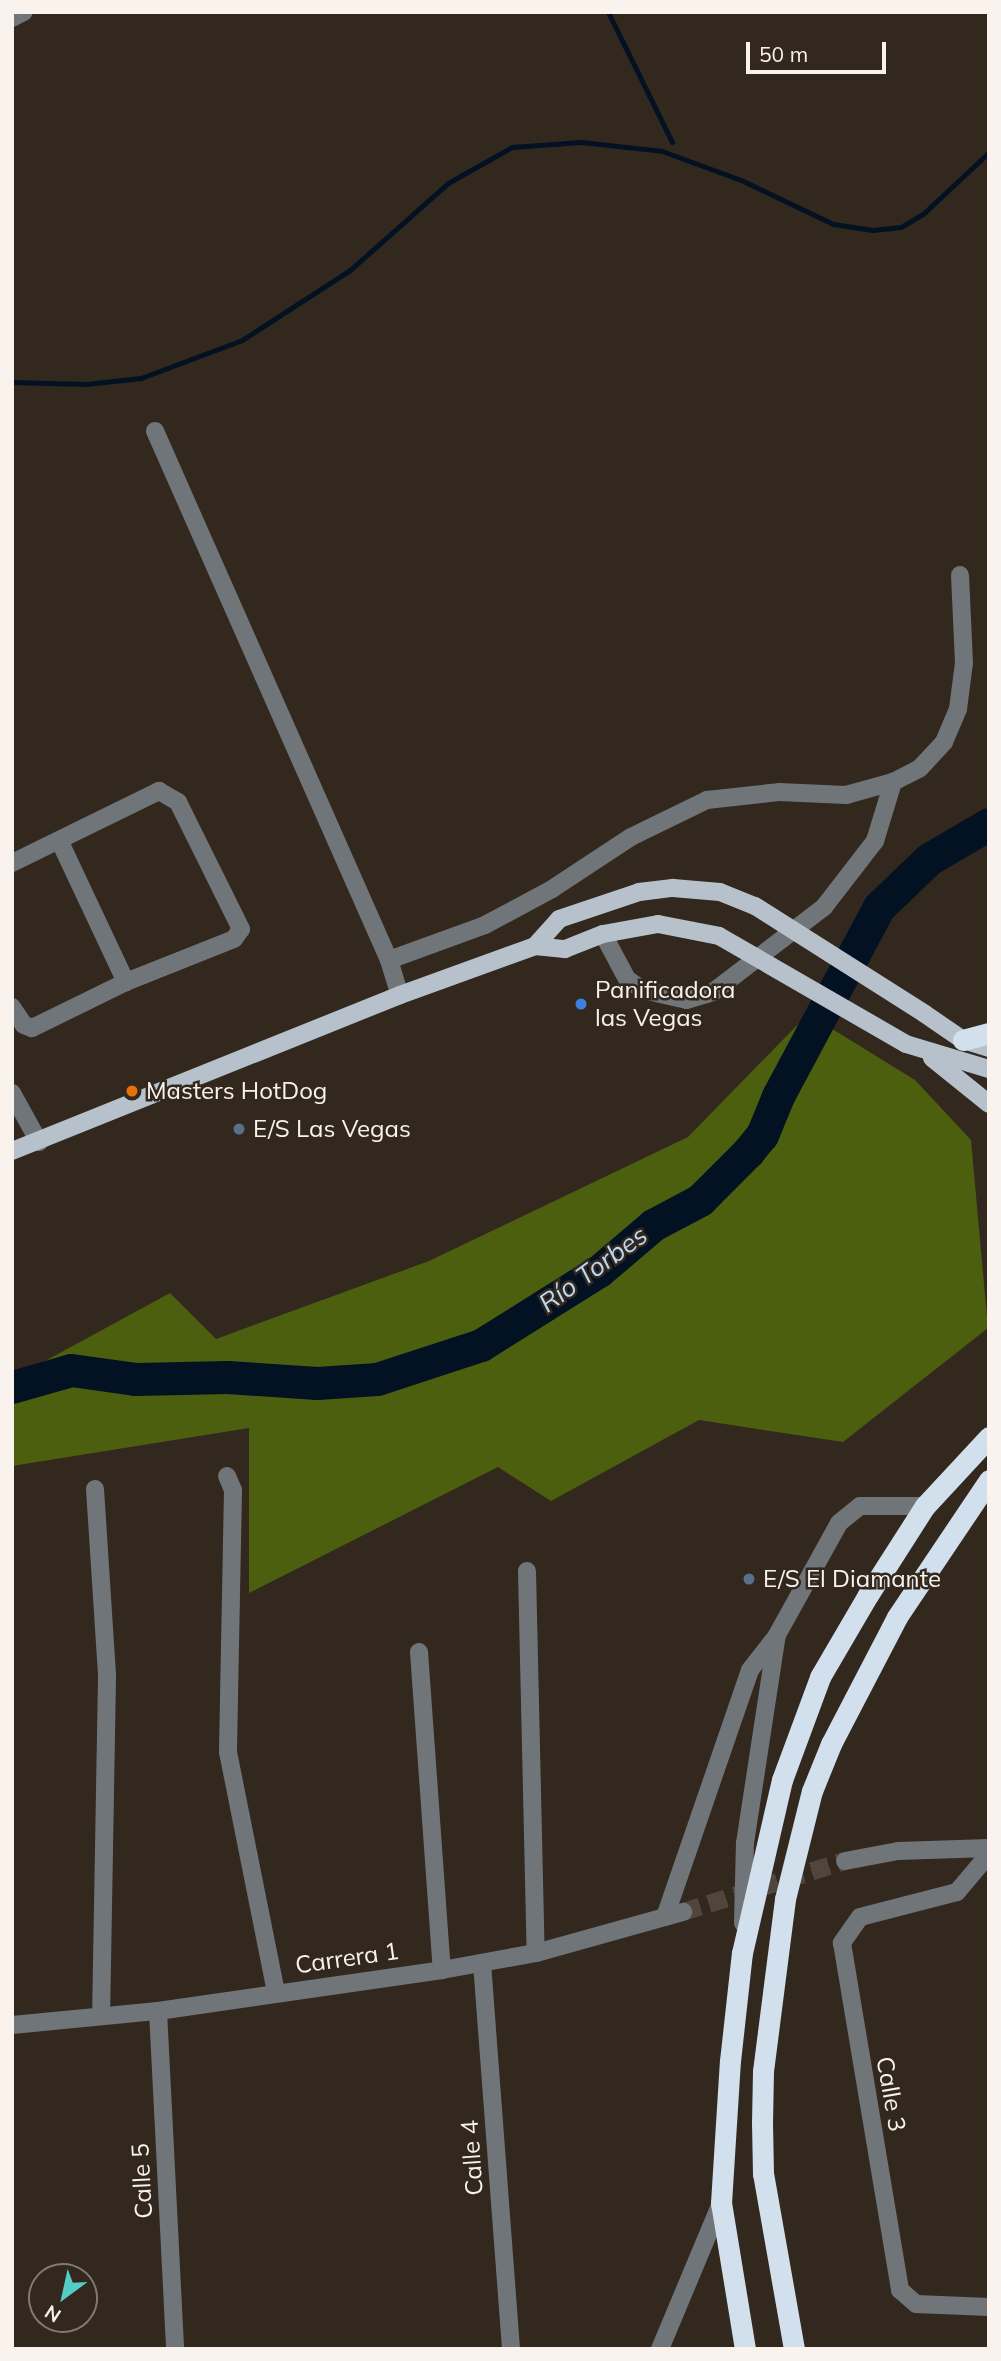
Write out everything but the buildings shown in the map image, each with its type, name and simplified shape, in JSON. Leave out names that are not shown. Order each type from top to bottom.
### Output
[{"type":"highway","points":[[963,1040],[989,1032]]},
{"type":"highway","points":[[745,2349],[721,2203],[742,1953],[782,1780],[820,1677],[925,1506],[989,1437]]},
{"type":"highway","points":[[794,2349],[763,2174],[763,2071],[785,1899],[812,1791],[831,1744],[897,1617],[956,1524],[989,1480]]},
{"type":"highway","points":[[956,1524],[989,1506]]},
{"type":"main road","points":[[535,946],[559,919],[639,892],[673,888],[720,892],[755,906],[963,1040],[989,1048]]},
{"type":"main road","points":[[12,1151],[400,995],[535,946],[565,949],[603,934],[658,925],[719,936],[906,1044],[989,1069]]},
{"type":"main road","points":[[924,1051],[989,1104]]},
{"type":"street","points":[[12,18],[24,12]]},
{"type":"street","points":[[155,431],[388,960],[400,995]]},
{"type":"street","points":[[388,960],[485,925],[552,889],[631,837],[707,800],[779,792],[846,795],[892,782],[920,768],[944,742],[958,709],[964,663],[960,575]]},
{"type":"street","points":[[603,934],[627,979],[643,990],[687,1000],[713,992],[824,907],[875,841],[892,782]]},
{"type":"street","points":[[12,863],[60,842],[147,793],[171,796],[240,919],[241,929],[234,939],[126,982],[32,1028],[24,1025],[12,1007]]},
{"type":"street","points":[[60,842],[126,982]]},
{"type":"street","points":[[12,1093],[39,1142]]},
{"type":"street","points":[[227,1476],[233,1490],[228,1752],[276,1993]]},
{"type":"street","points":[[95,1489],[107,1677],[101,2016]]},
{"type":"street","points":[[665,1917],[750,1670],[777,1635],[839,1523],[860,1506],[925,1506]]},
{"type":"street","points":[[527,1571],[536,1953]]},
{"type":"street","points":[[742,1953],[745,1843],[777,1635]]},
{"type":"street","points":[[419,1652],[442,1970]]},
{"type":"street","points":[[845,1861],[898,1851],[989,1848]]},
{"type":"street","name":"Calle 3","points":[[989,1854],[957,1892],[860,1917],[842,1944],[900,2290],[916,2304],[989,2307]]},
{"type":"street","name":"Carrera 1","points":[[12,2025],[158,2011],[481,1964],[536,1953],[683,1912]]},
{"type":"street","name":"Calle 4","points":[[481,1964],[511,2349]]},
{"type":"street","name":"Calle 5","points":[[158,2011],[175,2349]]},
{"type":"street","points":[[660,2349],[721,2203]]},
{"type":"green space","points":[[808,1014],[915,1080],[971,1140],[988,1328],[843,1442],[699,1420],[551,1501],[498,1467],[249,1593],[249,1428],[12,1466],[12,1379],[170,1293],[216,1339],[429,1261],[688,1137]]},
{"type":"waterway","points":[[608,12],[672,142]]},
{"type":"waterway","points":[[12,382],[86,384],[141,378],[242,340],[350,270],[448,183],[512,147],[581,142],[662,151],[741,180],[833,224],[873,230],[901,227],[923,214],[989,152]]},
{"type":"waterway","name":"Río Torbes","points":[[12,1387],[71,1370],[136,1379],[227,1377],[317,1383],[377,1379],[481,1345],[599,1271],[653,1225],[700,1200],[748,1152],[762,1135],[778,1096],[879,907],[929,859],[989,824]]},
{"type":"tunnel","points":[[683,1912],[845,1861]]},
{"type":"place","name":"Panificadora las Vegas","points":[[581,1004]]},
{"type":"place","name":"Masters HotDog","points":[[132,1091]]},
{"type":"place","name":"E/S Las Vegas","points":[[239,1129]]},
{"type":"place","name":"E/S El Diamante","points":[[749,1579]]}]
